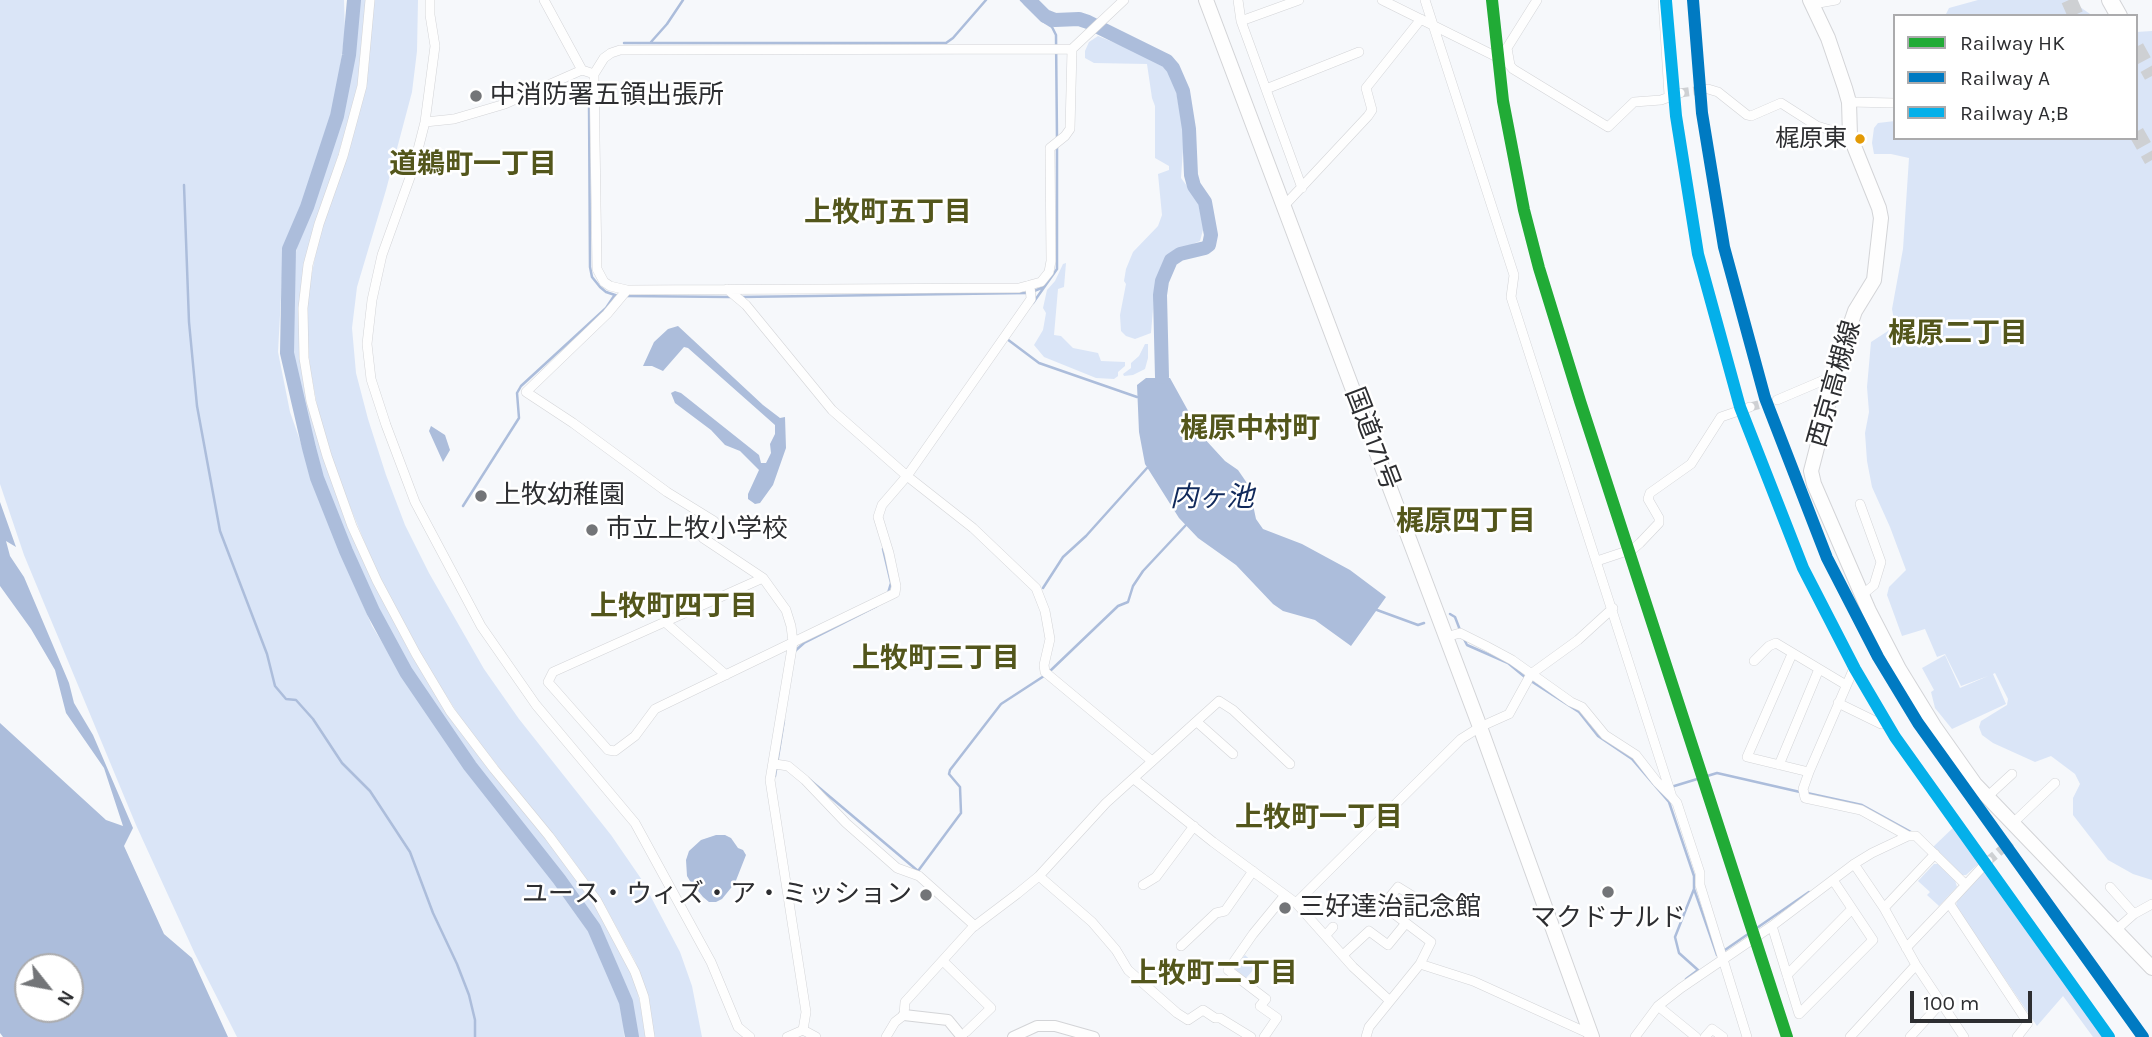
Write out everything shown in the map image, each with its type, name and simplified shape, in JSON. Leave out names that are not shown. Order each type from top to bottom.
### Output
[{"type":"main road","name":"国道171号","points":[[1206,0],[1283,207],[1457,635],[1480,727],[1592,1036]]},
{"type":"main road","name":"西京高槻線","points":[[1812,2],[1828,38],[1849,102],[1850,136],[1879,208],[1881,234],[1874,281],[1855,311],[1834,379],[1811,475],[1862,595],[1899,669],[1934,726],[1975,784],[2015,833],[2152,968]]},
{"type":"street","points":[[370,0],[362,86],[308,265],[303,308],[304,358],[311,401],[352,526],[409,642],[450,711],[597,901],[635,972],[644,997],[650,1037]]},
{"type":"street","points":[[430,0],[429,15],[436,46],[425,122],[413,169],[382,255],[372,300],[367,344],[371,379],[415,502],[481,626],[536,705],[635,823],[711,962],[738,1027],[750,1037]]},
{"type":"street","points":[[544,0],[582,70]]},
{"type":"street","points":[[1072,49],[620,50],[604,58],[594,74],[597,269],[604,282],[627,290],[1019,288],[1045,278],[1050,267],[1050,148],[1070,129],[1072,49],[1124,0]]},
{"type":"street","points":[[1238,0],[1241,21],[1302,188]]},
{"type":"street","points":[[1241,21],[1299,0]]},
{"type":"street","points":[[1382,0],[1510,65],[1608,127],[1634,102],[1661,100],[1680,93]]},
{"type":"street","points":[[1425,0],[1514,275],[1511,297],[1612,608],[1667,790]]},
{"type":"street","points":[[1510,65],[1507,48],[1537,0]]},
{"type":"street","points":[[1663,0],[1669,95]]},
{"type":"street","points":[[1812,2],[1836,0]]},
{"type":"street","points":[[1283,207],[1368,116],[1372,110],[1366,88],[1421,19]]},
{"type":"street","points":[[1266,89],[1359,52]]},
{"type":"street","points":[[425,122],[454,119],[505,104],[582,70],[594,74]]},
{"type":"street","points":[[1708,89],[1718,92],[1747,115],[1751,116],[1781,103],[1817,126],[1850,136]]},
{"type":"street","points":[[1849,102],[1893,103]]},
{"type":"street","points":[[764,578],[553,671],[548,682],[608,750],[615,751],[635,736],[655,709],[895,593],[889,553],[878,517],[882,505],[907,476],[1031,299],[1030,285]]},
{"type":"street","points":[[727,289],[746,305],[832,410],[907,476],[973,528],[1036,588],[1045,611],[1050,639],[1045,671],[1152,761]]},
{"type":"street","points":[[627,290],[607,314],[526,392],[667,492],[714,521],[703,538],[764,578],[786,610],[793,642],[775,764],[770,780],[806,1012],[803,1030]]},
{"type":"street","points":[[1777,400],[1824,380],[1834,379]]},
{"type":"street","points":[[1597,561],[1633,549],[1649,534],[1659,523],[1648,499],[1650,493],[1691,464],[1721,417],[1750,407]]},
{"type":"street","points":[[1860,504],[1881,562],[1874,585],[1862,595]]},
{"type":"street","points":[[1296,903],[1461,739],[1509,714],[1531,674],[1578,640],[1612,608]]},
{"type":"street","points":[[665,622],[726,675]]},
{"type":"street","points":[[1457,635],[1512,660],[1582,707],[1605,735],[1636,755],[1677,803],[1747,1037]]},
{"type":"street","points":[[1754,661],[1769,646],[1776,643],[1846,685]]},
{"type":"street","points":[[1792,653],[1747,757],[1809,772]]},
{"type":"street","points":[[1854,668],[1803,792],[1805,798],[1861,810],[1908,836]]},
{"type":"street","points":[[1779,765],[1819,669]]},
{"type":"street","points":[[904,1015],[905,1002],[975,926],[1038,876],[1106,803],[1219,701],[1290,764]]},
{"type":"street","points":[[1838,704],[1881,724]]},
{"type":"street","points":[[1197,722],[1233,754]]},
{"type":"street","points":[[775,764],[788,766],[897,868],[919,876],[975,926]]},
{"type":"street","points":[[1987,797],[2012,774]]},
{"type":"street","points":[[1134,779],[1296,903],[1367,982],[1390,1001]]},
{"type":"street","points":[[2015,833],[2055,783]]},
{"type":"street","points":[[1143,885],[1156,877],[1194,826]]},
{"type":"street","points":[[1635,1037],[1658,1006],[1871,853],[1908,836],[1916,836],[1965,884]]},
{"type":"street","points":[[1884,908],[1935,854]]},
{"type":"street","points":[[1906,948],[1988,860]]},
{"type":"street","points":[[1854,864],[1964,1037]]},
{"type":"street","points":[[1181,946],[1216,913],[1225,911],[1253,871]]},
{"type":"street","points":[[1038,876],[1093,922],[1128,970],[1177,1013],[1188,1020],[1203,1010],[1251,1037]]},
{"type":"street","points":[[1772,926],[1799,1014],[1873,940],[1833,880]]},
{"type":"street","points":[[1366,1037],[1369,1027],[1420,964],[1431,942],[1385,907],[1385,903],[1398,887],[1409,897],[1419,886]]},
{"type":"street","points":[[2110,887],[2134,914]]},
{"type":"street","points":[[1268,1036],[1277,1018],[1260,1006],[1266,999],[1228,970],[1285,895]]},
{"type":"street","points":[[1949,903],[2028,1023],[2017,1037]]},
{"type":"street","points":[[2116,930],[2134,914],[2152,904]]},
{"type":"street","points":[[1787,975],[1852,909]]},
{"type":"street","points":[[1343,956],[1369,931],[1388,945],[1406,923]]},
{"type":"street","points":[[1325,935],[1333,927]]},
{"type":"street","points":[[886,1037],[895,1022],[904,1015],[948,1020],[964,1035],[991,1008],[943,961]]},
{"type":"street","points":[[1420,964],[1473,981],[1592,1036]]},
{"type":"street","points":[[1850,1037],[1916,965]]},
{"type":"street","points":[[1910,1037],[1941,1003]]},
{"type":"street","points":[[1658,1006],[1696,1037]]},
{"type":"street","points":[[1013,1037],[1037,1026],[1055,1026],[1094,1037]]},
{"type":"street","points":[[1705,1037],[1712,1029],[1723,1037]]},
{"type":"street","points":[[787,1037],[803,1030]]},
{"type":"street","points":[[803,1030],[816,1037]]},
{"type":"shaded area","points":[[0,0],[344,0],[345,32],[336,96],[322,146],[297,216],[282,278],[278,352],[290,412],[332,532],[372,626],[418,700],[589,932],[623,1007],[624,1037],[237,1037],[195,954],[136,825],[24,555],[0,484]]},
{"type":"shaded area","points":[[356,0],[366,0],[360,83],[304,267],[309,399],[385,603],[410,653],[443,705],[561,855],[601,913],[634,978],[648,1037],[635,1037],[625,986],[607,943],[581,902],[472,765],[408,671],[347,549],[311,449],[290,349],[291,282],[298,240],[339,117],[351,56]]},
{"type":"shaded area","points":[[372,0],[418,0],[417,51],[412,92],[357,287],[352,328],[356,373],[368,419],[405,525],[484,669],[519,719],[611,835],[642,880],[680,952],[692,986],[702,1037],[654,1037],[648,999],[635,961],[605,906],[570,856],[465,725],[428,667],[387,597],[335,470],[319,415],[310,368],[306,324],[309,287],[319,238],[354,130]]},
{"type":"shaded area","points":[[1978,0],[2070,0],[2090,14],[1946,14],[1949,8]]},
{"type":"shaded area","points":[[2152,31],[2152,880],[2133,874],[2108,860],[2073,815],[2073,798],[2080,784],[2075,774],[2051,756],[2035,762],[1993,743],[1982,735],[1979,727],[1981,721],[2007,705],[2008,699],[1995,673],[1993,674],[2006,704],[1952,729],[1935,708],[1931,692],[1934,690],[1922,668],[1945,655],[1960,688],[1988,676],[1961,686],[1945,654],[1937,657],[1925,629],[1902,636],[1887,595],[1889,587],[1906,570],[1872,487],[1865,433],[1869,412],[1867,387],[1871,342],[1891,329],[1894,320],[1892,309],[1903,249],[1909,158],[1874,154],[1874,128],[1878,123],[1893,121],[1893,140],[2138,140],[2138,32]]},
{"type":"shaded area","points":[[1098,36],[1160,61],[1167,67],[1175,85],[1184,135],[1181,178],[1199,202],[1204,226],[1200,241],[1178,250],[1165,260],[1155,285],[1151,333],[1135,339],[1121,331],[1120,315],[1126,269],[1133,252],[1158,226],[1162,215],[1158,174],[1169,170],[1169,166],[1155,158],[1155,106],[1147,64],[1094,63],[1085,58],[1089,42]]},
{"type":"shaded area","points":[[1066,263],[1064,287],[1058,289],[1054,335],[1061,336],[1073,348],[1098,353],[1101,361],[1125,362],[1125,366],[1114,379],[1096,378],[1044,357],[1034,345],[1043,330],[1046,313],[1043,308],[1047,290]]},
{"type":"shaded area","points":[[1145,344],[1148,344],[1148,358],[1145,369],[1124,376],[1123,374],[1131,368],[1131,363],[1139,356]]},
{"type":"shaded area","points":[[1957,824],[1984,859],[1966,875],[1962,875],[1933,847]]},
{"type":"shaded area","points":[[1934,864],[1938,864],[1955,880],[1957,887],[1939,906],[1927,895],[1930,892],[1918,881]]},
{"type":"shaded area","points":[[1987,865],[2106,1037],[2093,1037],[2063,996],[2037,1026],[1956,907],[1957,899]]},
{"type":"shaded area","points":[[1245,955],[1257,966],[1246,978],[1234,968]]},
{"type":"water","points":[[678,326],[763,405],[780,418],[785,417],[786,448],[773,485],[760,503],[755,504],[748,499],[759,470],[740,451],[725,445],[711,430],[675,403],[671,393],[681,393],[759,455],[761,463],[766,463],[771,453],[770,444],[775,434],[775,425],[688,348],[684,347],[663,371],[652,366],[643,366],[654,342],[668,329]]},
{"type":"water","name":"内ヶ池","points":[[1146,378],[1170,378],[1202,436],[1225,461],[1238,470],[1249,486],[1256,519],[1263,529],[1302,544],[1350,570],[1386,597],[1351,646],[1315,620],[1283,611],[1273,604],[1236,565],[1198,538],[1179,518],[1145,464],[1139,432],[1137,385]]},
{"type":"water","points":[[431,426],[445,435],[450,450],[443,462],[429,431]]},
{"type":"water","points":[[0,502],[16,547],[6,541],[10,556],[24,577],[69,683],[74,703],[93,735],[133,828],[124,846],[164,934],[192,958],[228,1037],[3,1037],[0,1033],[0,723],[106,820],[123,826],[104,768],[66,713],[55,670],[31,629],[0,586]]},
{"type":"water","points":[[716,835],[731,838],[746,855],[735,883],[722,899],[709,902],[687,876],[686,860],[689,851],[701,840]]},
{"type":"waterway","points":[[354,0],[349,55],[337,116],[307,207],[289,249],[287,353],[317,478],[373,611],[406,672],[470,766],[594,928],[626,1002],[632,1037]]},
{"type":"waterway","points":[[651,42],[683,0]]},
{"type":"waterway","points":[[624,43],[946,43],[986,0]]},
{"type":"waterway","points":[[1021,0],[1052,27],[1056,35],[1057,139]]},
{"type":"waterway","points":[[1029,0],[1045,16],[1055,20],[1079,19],[1088,22],[1167,61],[1183,91],[1189,129],[1191,175],[1194,186],[1205,202],[1211,235],[1209,245],[1205,248],[1180,254],[1171,260],[1162,281],[1162,377]]},
{"type":"waterway","points":[[589,102],[590,267],[592,277],[600,287],[618,296]]},
{"type":"waterway","points":[[1033,303],[1057,269],[1057,146]]},
{"type":"waterway","points":[[184,185],[189,322],[197,406],[220,531],[267,654],[275,686],[286,699],[296,700],[313,719],[342,763],[370,791],[410,852],[469,995],[475,1020],[475,1037]]},
{"type":"waterway","points":[[1034,291],[1044,287]]},
{"type":"waterway","points":[[740,297],[1028,293]]},
{"type":"waterway","points":[[463,506],[519,418],[517,393],[521,386],[606,308],[614,296]]},
{"type":"waterway","points":[[625,296],[730,297]]},
{"type":"waterway","points":[[1007,339],[1039,363],[1137,397]]},
{"type":"waterway","points":[[1043,588],[1063,557],[1086,536],[1147,468]]},
{"type":"waterway","points":[[1049,672],[1118,606],[1128,602],[1133,586],[1143,571],[1186,525]]},
{"type":"waterway","points":[[883,549],[891,583],[888,593]]},
{"type":"waterway","points":[[795,651],[804,643],[877,606]]},
{"type":"waterway","points":[[1377,610],[1418,625],[1424,623]]},
{"type":"waterway","points":[[1450,614],[1455,617],[1460,630]]},
{"type":"waterway","points":[[1464,639],[1467,645],[1508,663],[1526,678]]},
{"type":"waterway","points":[[810,780],[918,871],[961,813],[960,787],[949,774],[950,770],[1001,704],[1044,676]]},
{"type":"waterway","points":[[1531,681],[1579,712],[1598,736],[1632,759],[1669,802],[1694,876],[1694,889],[1717,955]]},
{"type":"waterway","points":[[775,776],[784,720]]},
{"type":"waterway","points":[[1671,787],[1717,773],[1800,792]]},
{"type":"waterway","points":[[1807,793],[1862,805],[1911,832]]},
{"type":"waterway","points":[[1686,979],[1698,970],[1679,953],[1675,937],[1694,889]]},
{"type":"waterway","points":[[1722,952],[1809,892]]},
{"type":"tunnel","points":[[2069,0],[2075,14]]},
{"type":"tunnel","points":[[2138,51],[2152,76]]},
{"type":"tunnel","points":[[1680,93],[1708,89]]},
{"type":"tunnel","points":[[2138,136],[2152,160]]},
{"type":"tunnel","points":[[1750,407],[1777,400]]},
{"type":"tunnel","points":[[1988,861],[2011,842]]},
{"type":"rail line","name":"HK","points":[[1492,0],[1503,101],[1524,210],[1539,268],[1787,1037]]},
{"type":"rail line","name":"A","points":[[1693,0],[1702,113],[1724,247],[1765,398],[1827,558],[1878,657],[1918,723],[2143,1037]]},
{"type":"rail line","name":"A;B","points":[[1666,1],[1676,116],[1698,254],[1740,407],[1803,568],[1855,669],[1895,737],[2109,1037]]},
{"type":"place","name":"中消防署五領出張所","points":[[476,96]]},
{"type":"place","name":"梶原東","points":[[1860,139]]},
{"type":"place","name":"上牧幼稚園","points":[[481,496]]},
{"type":"place","name":"市立上牧小学校","points":[[592,530]]},
{"type":"place","name":"マクドナルド","points":[[1608,892]]},
{"type":"place","name":"ユース・ウィズ・ア・ミッション","points":[[926,895]]},
{"type":"place","name":"三好達治記念館","points":[[1285,908]]},
{"type":"district","name":"道鵜町一丁目","points":[[473,165]]},
{"type":"district","name":"上牧町五丁目","points":[[888,213]]},
{"type":"district","name":"梶原二丁目","points":[[1958,334]]},
{"type":"district","name":"梶原中村町","points":[[1250,429]]},
{"type":"district","name":"梶原四丁目","points":[[1466,522]]},
{"type":"district","name":"上牧町四丁目","points":[[674,607]]},
{"type":"district","name":"上牧町三丁目","points":[[936,659]]},
{"type":"district","name":"上牧町一丁目","points":[[1319,818]]},
{"type":"district","name":"上牧町二丁目","points":[[1214,974]]}]
